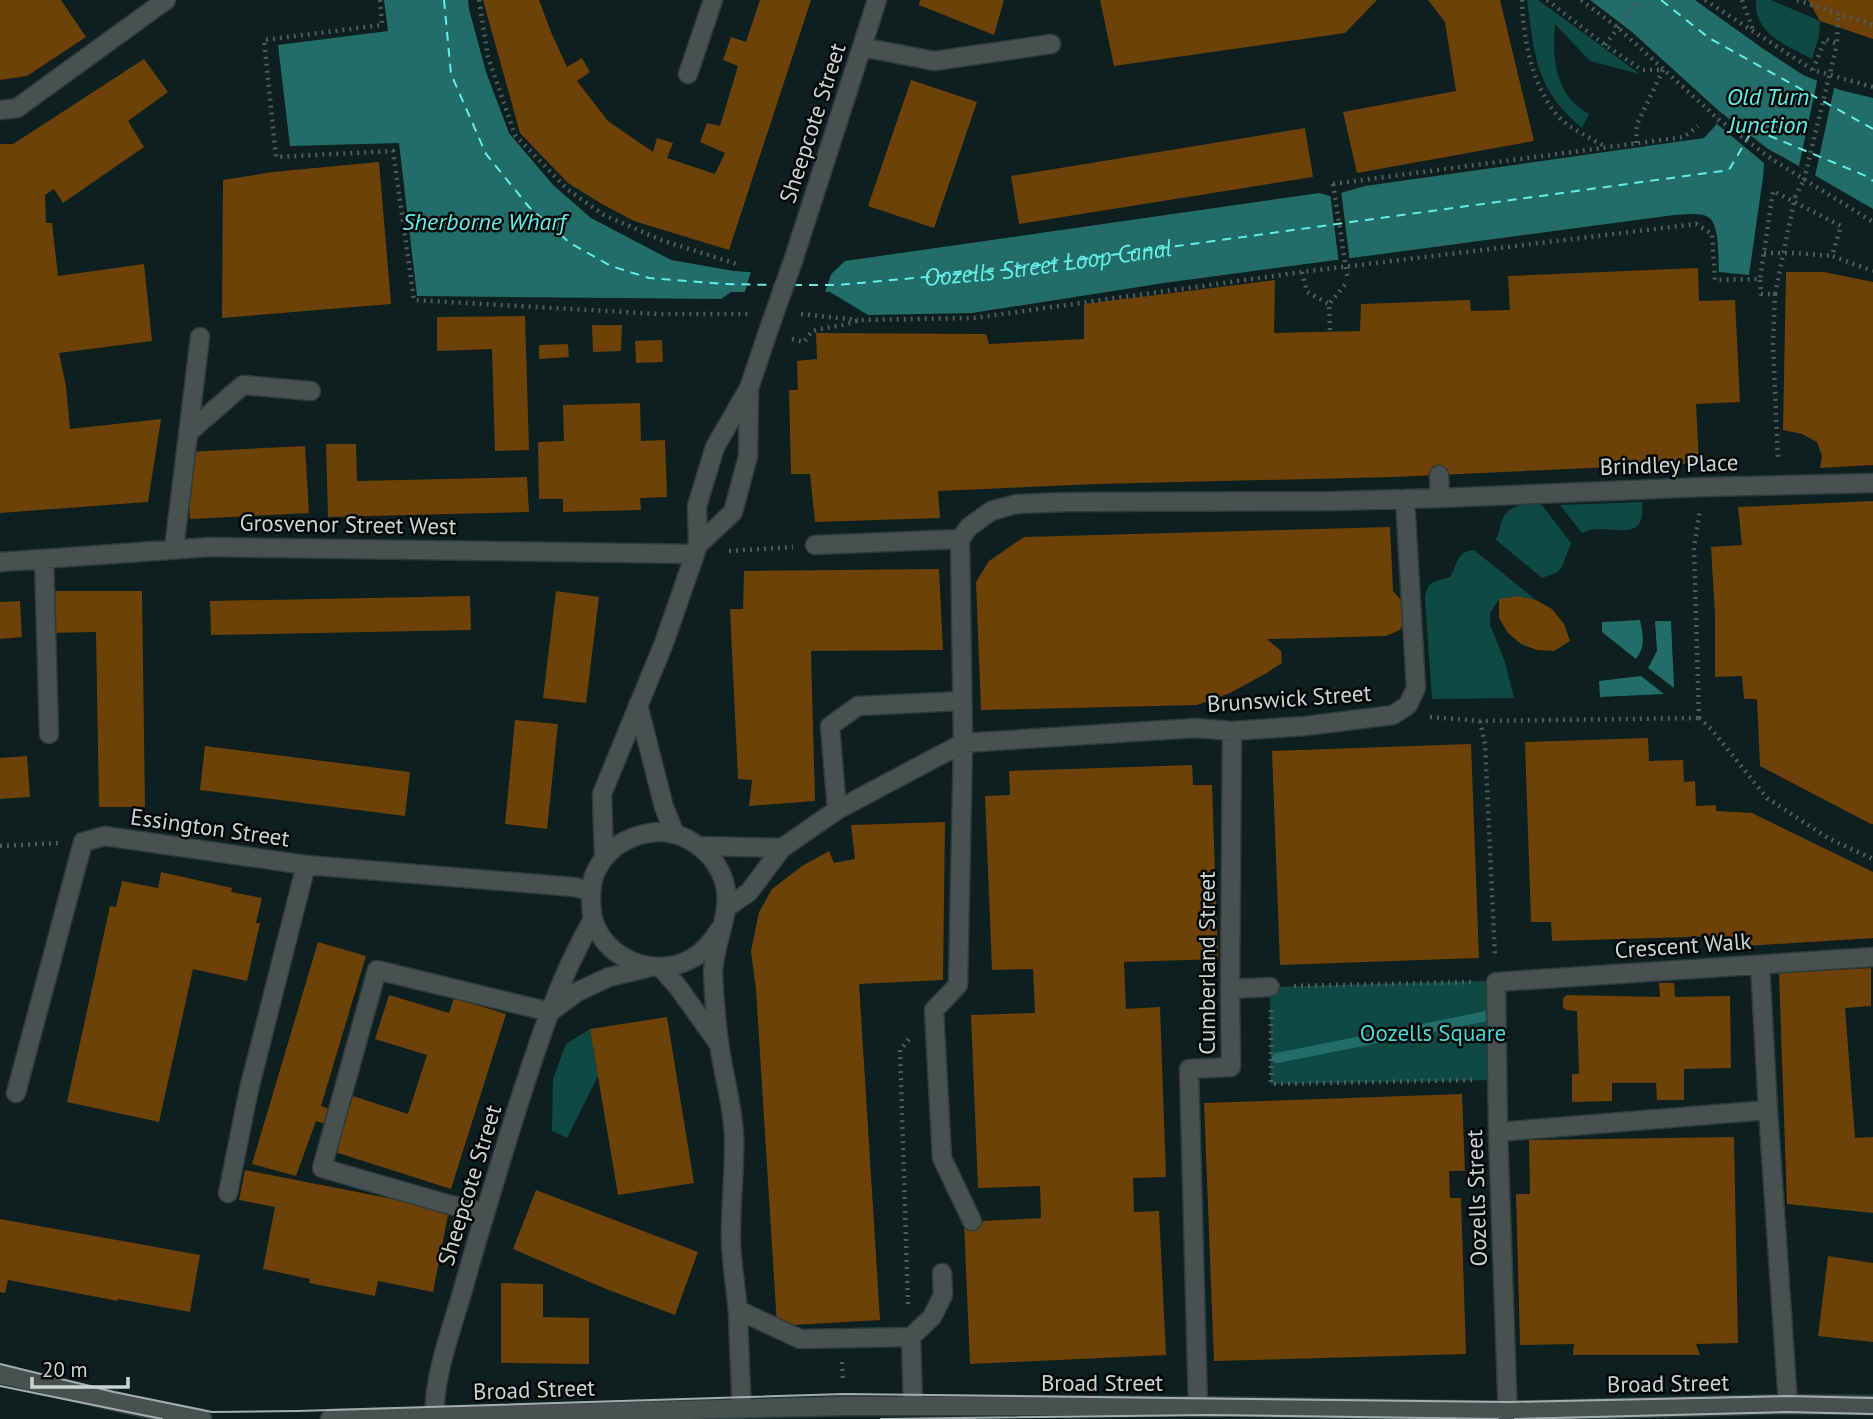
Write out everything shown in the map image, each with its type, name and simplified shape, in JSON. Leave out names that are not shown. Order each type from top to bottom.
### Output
[{"type":"street","points":[[0,110],[17,108],[166,0]]},
{"type":"street","points":[[688,74],[713,0]]},
{"type":"street","name":"Sheepcote Street","points":[[769,328],[877,0]]},
{"type":"street","points":[[862,47],[934,61],[1051,44]]},
{"type":"street","points":[[604,858],[602,793],[664,643],[697,550],[697,506],[715,447],[749,388],[769,328]]},
{"type":"street","points":[[174,550],[200,337]]},
{"type":"street","points":[[188,432],[243,385],[311,391]]},
{"type":"street","points":[[697,550],[733,512],[748,456],[749,388]]},
{"type":"street","points":[[972,1221],[942,1158],[934,1010],[958,985],[963,743],[960,539],[969,527],[1017,496],[1097,493],[1440,498],[1439,475]]},
{"type":"street","name":"Brindley Place","points":[[1440,498],[1873,483]]},
{"type":"street","name":"Brunswick Street","points":[[963,743],[1196,728],[1232,731],[1305,726],[1393,715],[1408,705],[1416,688],[1405,499]]},
{"type":"street","points":[[815,545],[960,539]]},
{"type":"street","name":"Grosvenor Street West","points":[[0,562],[210,547],[697,550]]},
{"type":"street","points":[[44,559],[49,734]]},
{"type":"street","points":[[837,810],[830,726],[858,705],[961,701]]},
{"type":"street","points":[[638,705],[664,807],[676,834]]},
{"type":"street","name":"Cumberland Street","points":[[1198,1406],[1189,1069],[1231,1067],[1232,731]]},
{"type":"street","points":[[726,908],[749,892],[782,848],[837,810],[963,743]]},
{"type":"street","points":[[719,1044],[678,987],[657,967],[631,962],[606,944],[593,919],[590,891],[595,873],[604,858],[618,844],[636,835],[656,831],[676,834],[700,846],[718,866],[725,887],[726,908],[713,971],[719,1044],[734,1137],[731,1242],[738,1310],[742,1407]]},
{"type":"street","name":"Essington Street","points":[[83,842],[105,836],[306,865],[574,887],[590,891]]},
{"type":"street","points":[[16,1093],[83,842]]},
{"type":"street","points":[[700,846],[782,848]]},
{"type":"street","points":[[228,1193],[252,1076],[306,865]]},
{"type":"street","name":"Sheepcote Street","points":[[435,1416],[434,1406],[440,1373],[485,1213],[550,1012],[573,955],[593,919]]},
{"type":"street","points":[[485,1213],[322,1168],[377,970],[550,1012],[577,992],[609,977],[690,960],[708,947],[720,929]]},
{"type":"street","name":"Crescent Walk","points":[[1496,982],[1873,957]]},
{"type":"street","points":[[1760,965],[1788,1404]]},
{"type":"street","name":"Oozells Street","points":[[1496,982],[1497,1112],[1508,1415]]},
{"type":"street","points":[[1230,989],[1270,986]]},
{"type":"street","points":[[1498,1132],[1768,1110]]},
{"type":"street","points":[[738,1310],[800,1339],[911,1337],[932,1317],[943,1296],[942,1273]]},
{"type":"street","points":[[911,1337],[914,1406]]},
{"type":"street","points":[[0,1374],[202,1419]]},
{"type":"street","name":"Broad Street","points":[[330,1419],[742,1407],[914,1406],[1010,1413],[1198,1406],[1508,1415],[1788,1404],[1873,1405]]},
{"type":"path","points":[[380,0],[382,25],[264,40],[276,157],[393,151],[414,300],[659,314],[754,314]]},
{"type":"path","points":[[479,0],[488,57],[515,135],[568,190],[604,215],[661,240],[740,265]]},
{"type":"path","points":[[1522,0],[1532,70],[1541,91],[1551,108],[1567,124],[1606,148]]},
{"type":"path","points":[[1547,0],[1642,70],[1663,70]]},
{"type":"path","points":[[1581,0],[1617,27],[1717,118],[1773,160],[1873,222]]},
{"type":"path","points":[[1605,45],[1639,0]]},
{"type":"path","points":[[1705,0],[1813,70],[1873,87]]},
{"type":"path","points":[[1742,0],[1753,31]]},
{"type":"path","points":[[1797,0],[1873,25]]},
{"type":"path","points":[[1780,485],[1773,343],[1775,294],[1795,197],[1804,180],[1837,44],[1838,14]]},
{"type":"path","points":[[1813,70],[1825,39],[1837,44]]},
{"type":"path","points":[[1636,143],[1637,124],[1663,70]]},
{"type":"path","points":[[1330,330],[1329,304],[1348,281],[1333,184],[1684,137],[1698,126]]},
{"type":"path","points":[[1775,294],[1762,294],[1760,279],[1773,191],[1841,226],[1832,256]]},
{"type":"path","points":[[795,314],[859,320],[974,318],[1302,272],[1696,224],[1712,234],[1715,280],[1760,279]]},
{"type":"path","points":[[1764,253],[1832,256],[1873,271]]},
{"type":"path","points":[[1302,272],[1307,292],[1329,304]]},
{"type":"path","points":[[769,328],[804,342],[812,331],[859,320]]},
{"type":"path","points":[[1699,718],[1694,548],[1703,487]]},
{"type":"path","points":[[697,550],[815,545]]},
{"type":"path","points":[[1428,717],[1480,721],[1699,718],[1712,730],[1767,798],[1828,838],[1873,859]]},
{"type":"path","points":[[1480,721],[1485,744],[1496,982],[1270,986],[1271,1084],[1498,1080]]},
{"type":"path","points":[[0,845],[83,842]]},
{"type":"path","points":[[911,1337],[908,1317],[900,1050],[934,1010]]},
{"type":"green space","points":[[1527,0],[1538,0],[1640,74],[1590,61],[1555,24],[1554,50],[1558,75],[1569,97],[1589,114],[1582,128],[1566,113],[1546,85],[1532,38]]},
{"type":"green space","points":[[1756,0],[1771,0],[1820,21],[1819,37],[1812,59],[1766,30],[1760,21]]},
{"type":"green space","points":[[1642,502],[1642,517],[1632,529],[1603,529],[1582,533],[1560,505]]},
{"type":"green space","points":[[1541,504],[1571,543],[1558,572],[1542,578],[1495,539],[1507,512],[1517,506]]},
{"type":"green space","points":[[1474,550],[1536,600],[1518,596],[1499,599],[1490,613],[1490,625],[1505,662],[1514,698],[1432,699],[1425,600],[1427,588],[1432,583],[1450,577],[1458,559],[1464,553]]},
{"type":"green space","name":"Oozells Square","points":[[1496,982],[1498,1080],[1271,1084],[1270,987]]},
{"type":"green space","points":[[590,1029],[598,1076],[567,1138],[552,1131],[553,1079],[566,1044]]},
{"type":"water","points":[[384,0],[468,0],[486,72],[509,133],[553,185],[591,218],[671,260],[734,271],[828,277],[845,261],[1319,193],[1330,196],[1365,186],[1704,138],[1716,125],[1719,111],[1632,32],[1590,0],[1695,0],[1803,75],[1840,90],[1873,98],[1873,209],[1783,157],[1764,163],[1749,275],[1719,272],[1715,226],[1704,215],[1691,214],[1164,283],[972,313],[868,315],[830,292],[731,292],[721,299],[417,296],[399,143],[290,146],[278,45],[388,31]]},
{"type":"water","points":[[1640,620],[1643,636],[1636,659],[1602,632],[1602,622]]},
{"type":"water","points":[[1655,621],[1671,621],[1674,688],[1648,668],[1657,651]]},
{"type":"water","points":[[1641,676],[1664,694],[1600,697],[1599,681]]},
{"type":"pier","points":[[1818,77],[1835,84],[1815,176],[1799,166]]},
{"type":"pier","points":[[1719,111],[1768,149],[1783,157],[1764,163],[1717,124]]},
{"type":"pier","points":[[1341,190],[1350,263],[1339,264],[1330,192]]},
{"type":"pier","points":[[752,268],[827,273],[833,268],[824,296],[744,295]]},
{"type":"building","points":[[0,0],[61,0],[86,37],[27,76],[0,80]]},
{"type":"building","points":[[483,0],[539,0],[567,67],[582,58],[590,72],[577,81],[608,121],[653,152],[657,138],[673,143],[667,158],[715,174],[725,153],[700,142],[707,123],[720,126],[738,66],[723,60],[731,37],[746,42],[760,0],[811,0],[729,250],[634,221],[568,183],[520,133]]},
{"type":"building","points":[[920,0],[1004,0],[994,35],[919,5]]},
{"type":"building","points":[[1100,0],[1377,0],[1345,33],[1114,66]]},
{"type":"building","points":[[1428,0],[1500,0],[1534,141],[1357,173],[1343,112],[1456,91],[1445,22]]},
{"type":"building","points":[[1808,0],[1873,0],[1873,39],[1820,21]]},
{"type":"building","points":[[144,59],[168,92],[128,121],[144,147],[63,203],[54,189],[45,195],[46,223],[52,223],[58,276],[144,264],[152,341],[59,353],[66,386],[70,429],[161,419],[148,502],[0,513],[0,144],[13,144]]},
{"type":"building","points":[[911,80],[977,102],[934,228],[868,206]]},
{"type":"building","points":[[1305,128],[1313,177],[1019,224],[1011,176]]},
{"type":"building","points":[[379,162],[391,304],[222,318],[223,180],[273,172]]},
{"type":"building","points":[[1698,268],[1699,301],[1735,300],[1740,402],[1696,404],[1699,463],[1393,477],[1096,484],[938,491],[940,518],[815,522],[810,474],[791,474],[789,390],[798,390],[797,361],[817,359],[816,333],[986,334],[989,344],[1084,339],[1084,304],[1275,280],[1274,333],[1360,331],[1361,304],[1470,300],[1471,311],[1510,310],[1508,276]]},
{"type":"building","points":[[1786,272],[1824,272],[1873,282],[1873,465],[1820,468],[1822,456],[1817,442],[1802,434],[1783,430]]},
{"type":"building","points":[[525,316],[529,450],[495,451],[492,349],[437,351],[437,317]]},
{"type":"building","points":[[592,325],[622,325],[621,351],[593,352]]},
{"type":"building","points":[[662,340],[663,362],[636,363],[635,341]]},
{"type":"building","points":[[568,344],[569,357],[539,359],[539,345]]},
{"type":"building","points":[[640,403],[641,441],[665,440],[667,497],[640,498],[641,510],[563,512],[563,499],[539,499],[538,442],[564,441],[563,405]]},
{"type":"building","points":[[326,444],[356,444],[357,481],[527,477],[529,512],[328,517]]},
{"type":"building","points":[[305,446],[309,513],[190,519],[187,452]]},
{"type":"building","points":[[1873,501],[1871,824],[1760,766],[1757,699],[1744,699],[1742,676],[1715,677],[1711,547],[1742,545],[1738,507]]},
{"type":"building","points":[[1390,527],[1393,591],[1405,605],[1407,618],[1400,630],[1386,636],[1267,639],[1281,651],[1282,663],[1230,693],[1197,705],[981,710],[976,582],[989,561],[1024,537]]},
{"type":"building","points":[[939,569],[943,650],[811,651],[815,801],[749,806],[752,780],[738,779],[730,609],[743,609],[744,571]]},
{"type":"building","points":[[48,591],[142,591],[145,807],[99,807],[96,632],[49,633]]},
{"type":"building","points":[[556,591],[599,597],[586,703],[543,698]]},
{"type":"building","points":[[470,596],[471,630],[211,635],[210,601]]},
{"type":"building","points":[[1518,596],[1536,600],[1552,609],[1564,624],[1570,641],[1554,651],[1537,650],[1521,644],[1508,633],[1499,618],[1499,599]]},
{"type":"building","points":[[20,601],[22,637],[0,639],[0,602]]},
{"type":"building","points":[[515,720],[558,724],[547,829],[505,824]]},
{"type":"building","points":[[1648,738],[1649,761],[1683,760],[1684,782],[1695,781],[1696,806],[1716,805],[1716,811],[1752,813],[1873,872],[1873,938],[1728,947],[1721,936],[1552,941],[1551,922],[1531,922],[1525,742]]},
{"type":"building","points":[[1471,744],[1479,958],[1280,965],[1272,751]]},
{"type":"building","points":[[205,746],[410,772],[405,816],[200,790]]},
{"type":"building","points":[[27,756],[30,797],[0,799],[0,758]]},
{"type":"building","points":[[1192,765],[1193,785],[1212,785],[1218,959],[1124,962],[1126,1009],[1160,1007],[1166,1177],[1133,1178],[1134,1212],[1159,1211],[1166,1355],[970,1364],[964,1222],[1041,1218],[1040,1186],[978,1188],[971,1015],[1035,1013],[1033,969],[992,970],[985,796],[1010,795],[1009,771]]},
{"type":"building","points":[[945,822],[943,980],[859,984],[880,1320],[777,1326],[756,990],[751,951],[759,912],[772,889],[802,866],[829,851],[834,863],[855,859],[851,825]]},
{"type":"building","points":[[161,872],[232,888],[231,892],[262,898],[256,923],[260,923],[247,981],[193,969],[159,1122],[67,1102],[110,906],[116,907],[122,881],[158,888]]},
{"type":"building","points":[[318,942],[366,956],[321,1106],[347,1115],[353,1096],[408,1114],[427,1055],[375,1039],[389,995],[449,1013],[454,998],[506,1014],[451,1189],[335,1152],[341,1129],[316,1121],[296,1176],[252,1164]]},
{"type":"building","points":[[1871,968],[1871,1006],[1845,1008],[1855,1138],[1873,1137],[1873,1213],[1787,1204],[1779,973]]},
{"type":"building","points":[[1659,983],[1674,983],[1675,997],[1730,996],[1731,1068],[1684,1069],[1684,1100],[1657,1100],[1656,1083],[1612,1083],[1612,1101],[1572,1102],[1572,1074],[1579,1074],[1577,1011],[1566,1010],[1563,1007],[1563,998],[1567,995],[1660,997]]},
{"type":"building","points":[[667,1017],[694,1183],[618,1195],[590,1029]]},
{"type":"building","points":[[1462,1094],[1465,1171],[1449,1171],[1450,1198],[1461,1198],[1466,1354],[1214,1361],[1204,1103]]},
{"type":"building","points":[[1734,1137],[1738,1343],[1696,1344],[1700,1355],[1573,1355],[1574,1344],[1520,1345],[1516,1194],[1530,1194],[1529,1140]]},
{"type":"building","points":[[245,1170],[449,1210],[433,1292],[378,1281],[375,1296],[309,1283],[310,1279],[263,1269],[275,1207],[239,1200]]},
{"type":"building","points":[[536,1190],[698,1252],[675,1315],[513,1249]]},
{"type":"building","points":[[0,1219],[200,1255],[190,1312],[8,1280],[5,1293],[0,1292]]},
{"type":"building","points":[[1828,1256],[1873,1263],[1873,1342],[1818,1336]]},
{"type":"building","points":[[501,1283],[543,1284],[543,1317],[589,1318],[589,1364],[501,1363]]},
{"type":"waterway","points":[[1277,1058],[1487,1016]]},
{"type":"ferry route","points":[[444,0],[451,74],[486,154],[529,207],[570,243],[611,266],[649,278],[777,285]]},
{"type":"ferry route","points":[[1661,0],[1709,38],[1873,129]]},
{"type":"ferry route","points":[[793,285],[837,285],[1003,270],[1729,170],[1753,129],[1873,181]]},
{"type":"tram line","points":[[0,1364],[114,1392],[212,1412],[844,1394],[1508,1402],[1787,1396],[1873,1398]]},
{"type":"tram line","points":[[0,1386],[162,1419]]},
{"type":"tram line","points":[[1515,1419],[1785,1412],[1873,1414]]},
{"type":"tram line","points":[[881,1419],[1209,1415],[1498,1419]]},
{"type":"water label","name":"Old Turn Junction","points":[[1768,110]]},
{"type":"water label","name":"Sherborne Wharf","points":[[484,221]]},
{"type":"water label","name":"Oozells Street Loop Canal","points":[[1046,262]]}]
